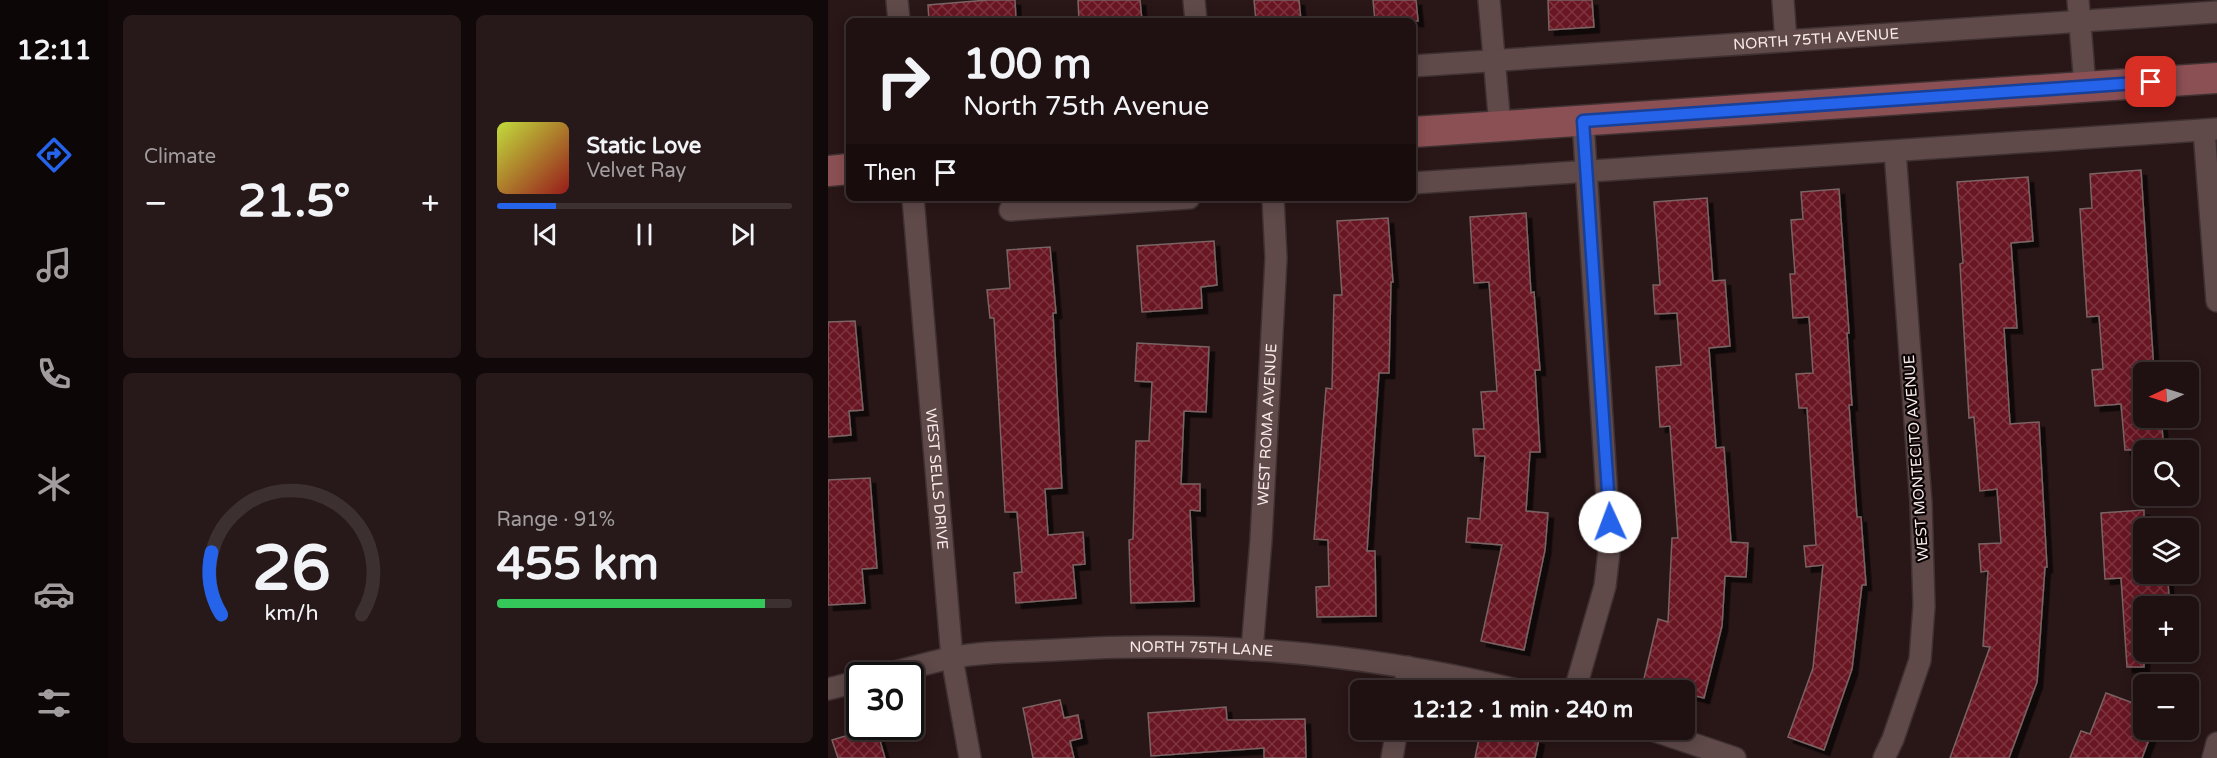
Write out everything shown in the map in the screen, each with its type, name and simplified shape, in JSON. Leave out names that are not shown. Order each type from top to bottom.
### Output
[{"type":"main road","points":[[1416,132],[2217,78]]},
{"type":"main road","points":[[828,171],[846,169]]},
{"type":"street","points":[[897,0],[899,18]]},
{"type":"street","points":[[1194,0],[1196,18]]},
{"type":"street","points":[[1490,0],[1500,126]]},
{"type":"street","points":[[1783,0],[1786,41]]},
{"type":"street","points":[[2078,0],[2085,87]]},
{"type":"street","name":"NORTH 75TH AVENUE","points":[[1416,66],[2217,12]]},
{"type":"street","points":[[1578,680],[1605,586],[1610,543],[1583,121]]},
{"type":"street","points":[[1416,183],[2210,130],[2217,301]]},
{"type":"street","name":"WEST MONTECITO AVENUE","points":[[1884,758],[1893,739],[1920,660],[1924,606],[1921,503],[1895,151]]},
{"type":"street","name":"WEST SELLS DRIVE","points":[[913,201],[952,658],[970,758]]},
{"type":"street","points":[[1010,210],[1144,201]]},
{"type":"street","name":"WEST ROMA AVENUE","points":[[1252,650],[1261,540],[1275,281],[1274,201]]},
{"type":"street","name":"NORTH 75TH LANE","points":[[924,665],[952,658],[1087,648],[1192,647],[1252,650],[1408,667],[1470,680]]},
{"type":"street","points":[[1406,680],[1408,667]]},
{"type":"street","points":[[828,689],[846,684]]},
{"type":"street","points":[[1392,758],[1395,740]]},
{"type":"street","points":[[1680,740],[1727,757]]},
{"type":"street","points":[[2214,758],[2217,743]]},
{"type":"building","points":[[1015,0],[1016,18],[929,18],[928,5]]},
{"type":"building","points":[[1078,0],[1140,0],[1142,18],[1079,18]]},
{"type":"building","points":[[1254,0],[1299,0],[1301,18],[1256,18]]},
{"type":"building","points":[[1373,0],[1416,0],[1418,21],[1416,18],[1375,18]]},
{"type":"building","points":[[1548,0],[1592,0],[1594,27],[1549,30]]},
{"type":"building","points":[[2141,170],[2153,362],[2133,362],[2133,428],[2162,428],[2163,440],[2133,440],[2133,450],[2125,450],[2121,404],[2095,406],[2092,370],[2103,369],[2099,316],[2087,317],[2080,209],[2092,208],[2090,174]]},
{"type":"building","points":[[2028,177],[2033,241],[2011,243],[2017,328],[2004,328],[2010,424],[2039,422],[2047,567],[2045,567],[2037,682],[2009,758],[1950,758],[1990,647],[1983,646],[1988,571],[1981,572],[1979,544],[2001,543],[1997,489],[1980,491],[1974,417],[1969,418],[1960,264],[1963,263],[1957,182]]},
{"type":"building","points":[[1839,189],[1849,333],[1847,333],[1852,405],[1849,405],[1857,517],[1861,517],[1866,585],[1862,585],[1852,669],[1824,750],[1788,737],[1813,668],[1823,565],[1806,567],[1804,546],[1816,545],[1807,408],[1799,408],[1796,374],[1813,373],[1809,317],[1793,318],[1790,274],[1795,274],[1791,220],[1803,219],[1801,192]]},
{"type":"building","points":[[1707,198],[1713,281],[1725,280],[1730,346],[1709,348],[1716,448],[1724,447],[1731,542],[1748,543],[1746,577],[1725,576],[1722,626],[1704,698],[1695,696],[1695,680],[1644,680],[1658,619],[1668,622],[1672,538],[1678,538],[1670,426],[1660,427],[1656,367],[1681,365],[1677,313],[1655,314],[1653,285],[1660,285],[1654,202]]},
{"type":"building","points":[[1526,213],[1531,293],[1534,292],[1540,370],[1535,370],[1540,452],[1530,452],[1526,511],[1548,513],[1545,550],[1524,650],[1481,641],[1502,545],[1466,542],[1468,518],[1480,519],[1485,456],[1475,456],[1473,429],[1484,429],[1481,392],[1497,391],[1489,282],[1474,283],[1470,217]]},
{"type":"building","points":[[1388,218],[1393,282],[1391,282],[1389,373],[1379,373],[1367,551],[1375,551],[1376,616],[1317,617],[1316,587],[1329,586],[1328,540],[1314,539],[1326,388],[1332,389],[1334,295],[1342,295],[1337,221]]},
{"type":"building","points":[[1214,241],[1217,285],[1201,287],[1202,308],[1142,312],[1137,246]]},
{"type":"building","points":[[1050,247],[1056,313],[1053,313],[1062,488],[1045,489],[1048,535],[1083,532],[1085,564],[1073,565],[1076,598],[1016,603],[1014,573],[1022,572],[1017,512],[1005,512],[994,318],[990,318],[987,290],[1010,288],[1007,250]]},
{"type":"building","points":[[855,321],[863,410],[849,411],[851,435],[828,437],[828,322]]},
{"type":"building","points":[[1137,343],[1209,347],[1206,412],[1184,411],[1181,484],[1200,484],[1200,511],[1190,510],[1194,601],[1131,603],[1129,540],[1133,539],[1136,441],[1149,441],[1152,382],[1135,381]]},
{"type":"building","points":[[870,478],[877,568],[862,569],[865,603],[828,605],[828,480]]},
{"type":"building","points":[[2144,510],[2144,518],[2133,518],[2133,584],[2168,584],[2169,596],[2133,596],[2133,662],[2144,662],[2144,667],[2127,667],[2121,578],[2105,579],[2101,513]]},
{"type":"building","points":[[2106,693],[2133,703],[2133,740],[2149,740],[2142,758],[2070,758],[2081,731],[2090,734]]},
{"type":"building","points":[[1060,700],[1064,718],[1078,715],[1082,738],[1070,741],[1074,758],[1033,758],[1023,708]]},
{"type":"building","points":[[1226,707],[1227,720],[1305,719],[1306,758],[1264,758],[1264,748],[1151,756],[1148,713]]},
{"type":"building","points":[[846,736],[846,740],[880,740],[885,758],[838,758],[832,740]]},
{"type":"building","points":[[1479,740],[1539,740],[1535,758],[1475,758]]},
{"type":"route","points":[[1610,522],[1583,121],[2151,82]]}]
